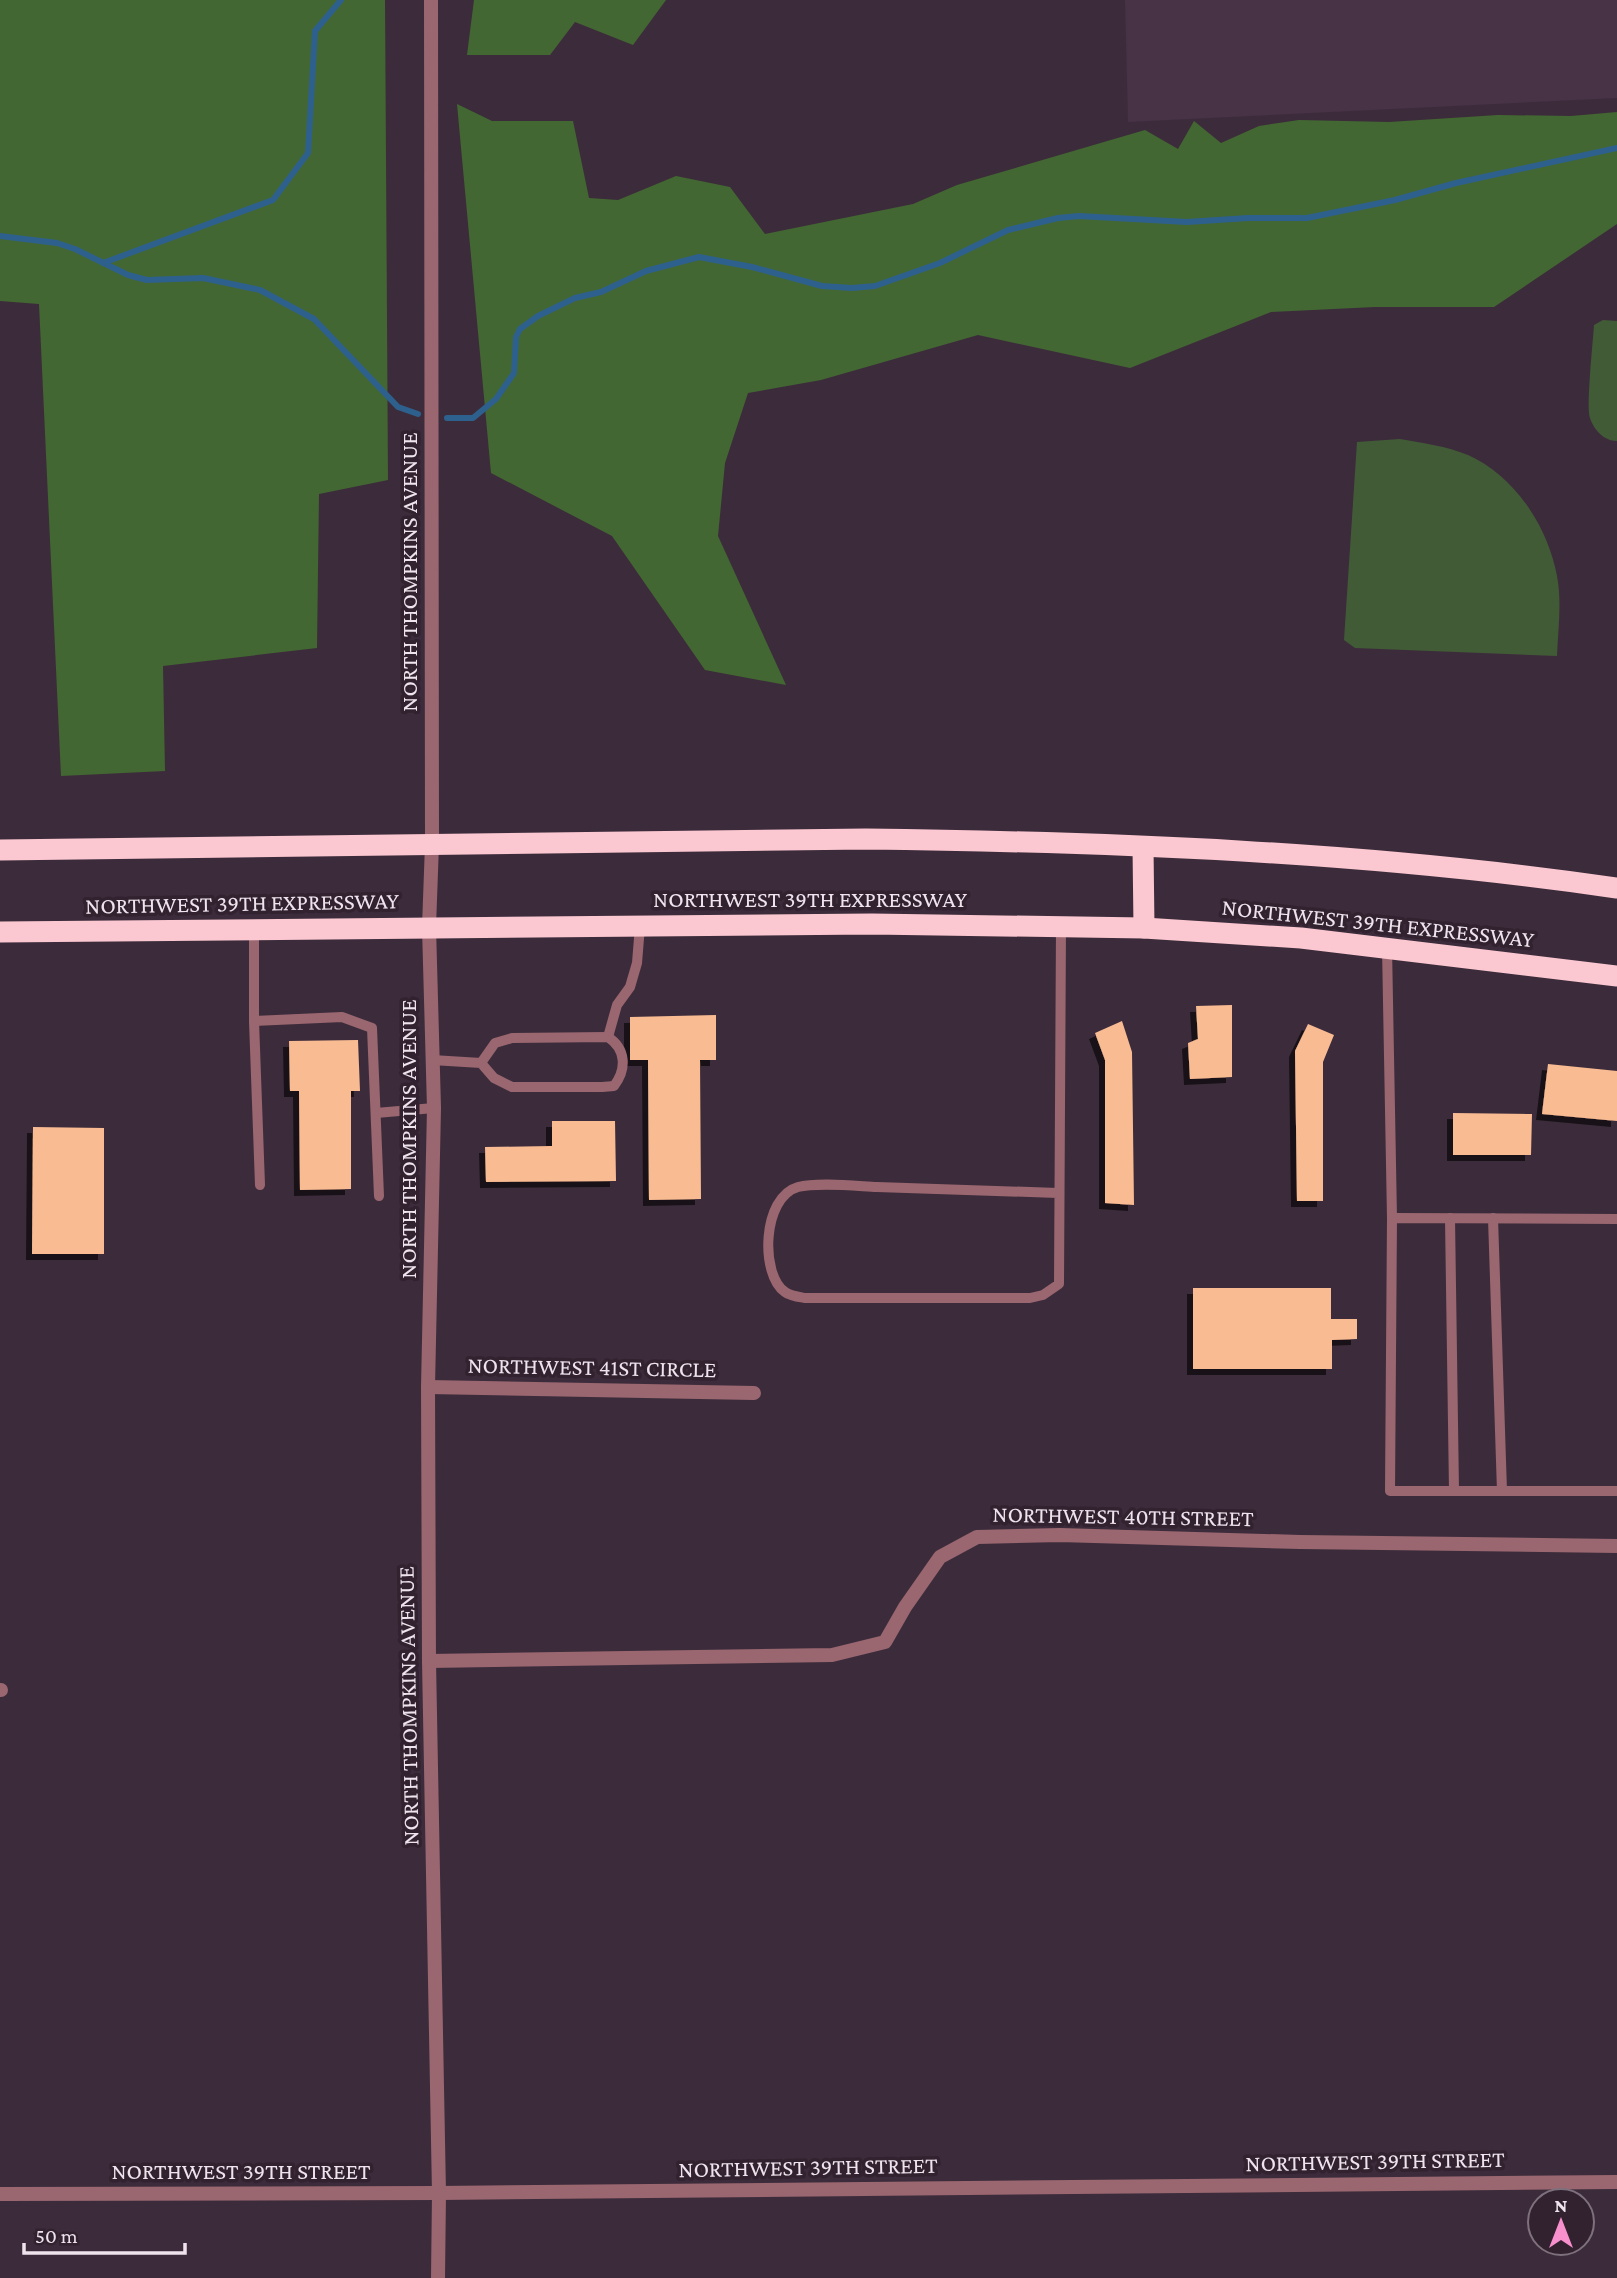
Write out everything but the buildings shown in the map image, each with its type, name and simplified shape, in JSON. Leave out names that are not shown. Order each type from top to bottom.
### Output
[{"type":"highway","points":[[0,850],[866,839],[1005,841],[1365,861],[1617,888]]},
{"type":"highway","points":[[1143,847],[1144,928]]},
{"type":"highway","name":"NORTHWEST 39TH EXPRESSWAY","points":[[0,932],[640,925],[1144,928],[1301,938],[1617,976]]},
{"type":"street","name":"NORTH THOMPKINS AVENUE","points":[[431,0],[432,844],[429,926],[434,1108],[428,1387],[438,2278]]},
{"type":"street","name":"NORTHWEST 41ST CIRCLE","points":[[428,1387],[754,1393]]},
{"type":"street","name":"NORTHWEST 40TH STREET","points":[[429,1661],[832,1654],[885,1642],[905,1607],[940,1557],[977,1537],[1060,1535],[1300,1542],[1617,1546]]},
{"type":"street","name":"NORTHWEST 39TH STREET","points":[[0,2194],[439,2193],[1617,2182]]},
{"type":"lane","points":[[608,1037],[617,1005],[630,987],[637,963],[640,925]]},
{"type":"lane","points":[[1058,1193],[838,1185],[796,1187],[777,1202],[771,1215],[768,1252],[777,1284],[786,1294],[805,1298],[1030,1298],[1043,1295],[1059,1284],[1061,926]]},
{"type":"lane","points":[[254,929],[254,1021],[260,1185]]},
{"type":"lane","points":[[1387,947],[1392,1218],[1390,1491],[1617,1491]]},
{"type":"lane","points":[[254,1021],[342,1017],[372,1028],[379,1196]]},
{"type":"lane","points":[[432,1060],[481,1063],[494,1078],[512,1087],[614,1086],[621,1076],[622,1053],[618,1044],[608,1037],[512,1038],[495,1043],[481,1063]]},
{"type":"lane","points":[[376,1113],[434,1108]]},
{"type":"lane","points":[[1392,1218],[1617,1219]]},
{"type":"lane","points":[[1450,1219],[1454,1491]]},
{"type":"lane","points":[[1493,1219],[1502,1491]]},
{"type":"shaded area","points":[[1125,0],[1617,0],[1617,98],[1128,122]]},
{"type":"green space","points":[[0,0],[385,0],[388,480],[319,494],[317,648],[163,666],[165,771],[61,776],[39,304],[0,301]]},
{"type":"green space","points":[[474,0],[666,0],[633,45],[575,22],[550,55],[467,55]]},
{"type":"green space","points":[[457,104],[492,121],[573,121],[589,198],[618,200],[676,176],[730,187],[765,234],[913,204],[957,185],[1145,130],[1178,149],[1194,121],[1221,143],[1259,126],[1299,120],[1389,122],[1498,115],[1571,116],[1617,112],[1617,224],[1494,307],[1375,307],[1271,312],[1130,368],[978,335],[821,380],[748,393],[725,463],[718,536],[786,685],[705,670],[612,536],[491,473]]},
{"type":"green space","points":[[1603,320],[1617,321],[1617,441],[1604,437],[1597,431],[1589,411],[1594,325]]},
{"type":"green space","points":[[1400,439],[1468,455],[1500,476],[1527,505],[1546,539],[1557,576],[1557,656],[1355,648],[1344,640],[1357,442]]},
{"type":"waterway","points":[[103,263],[273,200],[308,153],[315,31],[341,0]]},
{"type":"waterway","points":[[447,418],[473,418],[496,399],[514,373],[516,337],[520,329],[538,316],[575,298],[601,292],[646,271],[699,257],[752,267],[822,286],[875,286],[940,263],[1008,230],[1058,218],[1079,216],[1187,222],[1307,218],[1617,148]]},
{"type":"waterway","points":[[0,236],[57,243],[128,275],[147,280],[203,278],[260,290],[314,319],[398,407],[418,414]]}]
